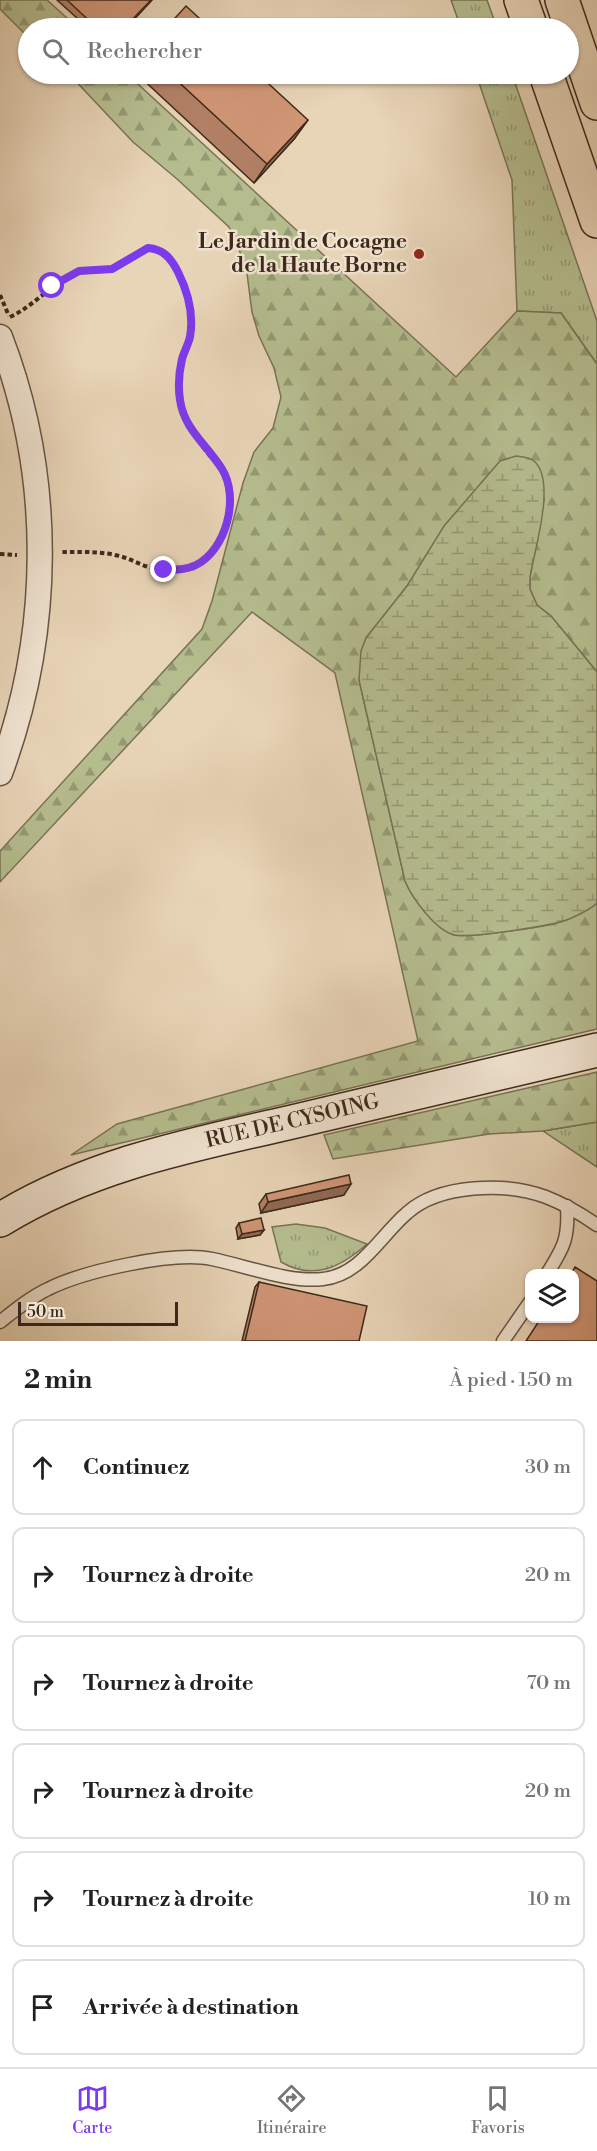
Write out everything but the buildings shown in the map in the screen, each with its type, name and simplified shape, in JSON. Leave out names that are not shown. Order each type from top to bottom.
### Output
[{"type":"highway","points":[[521,0],[527,18]]},
{"type":"highway","points":[[562,0],[568,18]]},
{"type":"highway","points":[[579,50],[597,103]]},
{"type":"highway","points":[[549,84],[597,221]]},
{"type":"main road","name":"RUE DE CYSOING","points":[[0,1220],[26,1204],[60,1188],[141,1159],[597,1050]]},
{"type":"street","points":[[0,338],[14,378],[28,435],[38,506],[28,554],[39,604],[29,673],[0,773]]},
{"type":"lane","points":[[0,1322],[19,1306],[48,1289],[79,1277],[116,1267],[153,1261],[209,1258],[303,1280],[339,1276],[353,1268],[366,1256],[407,1212],[424,1201],[446,1192],[485,1188],[519,1190],[544,1196],[567,1206],[597,1225]]},
{"type":"lane","points":[[550,1269],[563,1248],[568,1227],[567,1206]]},
{"type":"lane","points":[[503,1341],[525,1309]]},
{"type":"path","points":[[0,321],[25,310],[52,286],[79,271],[112,269],[148,248],[164,252],[176,267],[187,290],[191,313],[190,338],[179,375],[180,400],[186,420],[196,438],[223,470],[229,491],[229,512],[224,531],[215,548],[196,565],[164,570],[148,567],[117,555],[98,552],[28,554],[17,564]]},
{"type":"green space","points":[[0,0],[47,0],[67,18],[18,18],[18,27],[0,9]]},
{"type":"green space","points":[[451,0],[487,0],[493,18],[457,18]]},
{"type":"green space","points":[[78,84],[138,84],[456,377],[517,311],[561,313],[597,364],[597,672],[551,616],[537,605],[530,589],[530,577],[544,499],[407,586],[366,638],[359,680],[405,881],[413,896],[432,920],[454,935],[477,935],[547,925],[569,919],[597,903],[597,1029],[71,1155],[117,1124],[418,1041],[335,673],[252,612],[0,882],[0,851],[202,629],[212,601],[243,483],[254,452],[273,428],[281,397],[274,368],[259,336],[252,312],[246,266],[229,227],[133,142]]},
{"type":"green space","points":[[479,84],[515,84],[597,321],[597,364],[561,313],[517,311],[512,180]]},
{"type":"green space","points":[[516,456],[534,461],[541,471],[544,484],[542,517],[530,577],[530,589],[537,605],[551,616],[597,672],[597,903],[569,919],[547,925],[494,933],[455,935],[433,921],[419,905],[405,881],[359,680],[361,651],[366,638],[407,586],[444,526],[500,461]]},
{"type":"green space","points":[[597,1072],[597,1122],[543,1131],[489,1134],[333,1159],[324,1135]]},
{"type":"green space","points":[[597,1122],[597,1167],[543,1131]]},
{"type":"green space","points":[[296,1224],[325,1228],[367,1244],[347,1259],[327,1269],[316,1271],[293,1268],[281,1262],[272,1227]]},
{"type":"place","name":"Le Jardin de Cocagne de la Haute Borne","points":[[419,254]]},
{"type":"route","points":[[52,286],[79,271],[112,269],[140,251],[155,248],[164,252],[176,267],[187,290],[191,313],[190,338],[182,358],[179,375],[180,400],[186,420],[196,438],[223,470],[229,491],[229,512],[224,531],[215,548],[205,558],[196,565],[164,570]]}]
